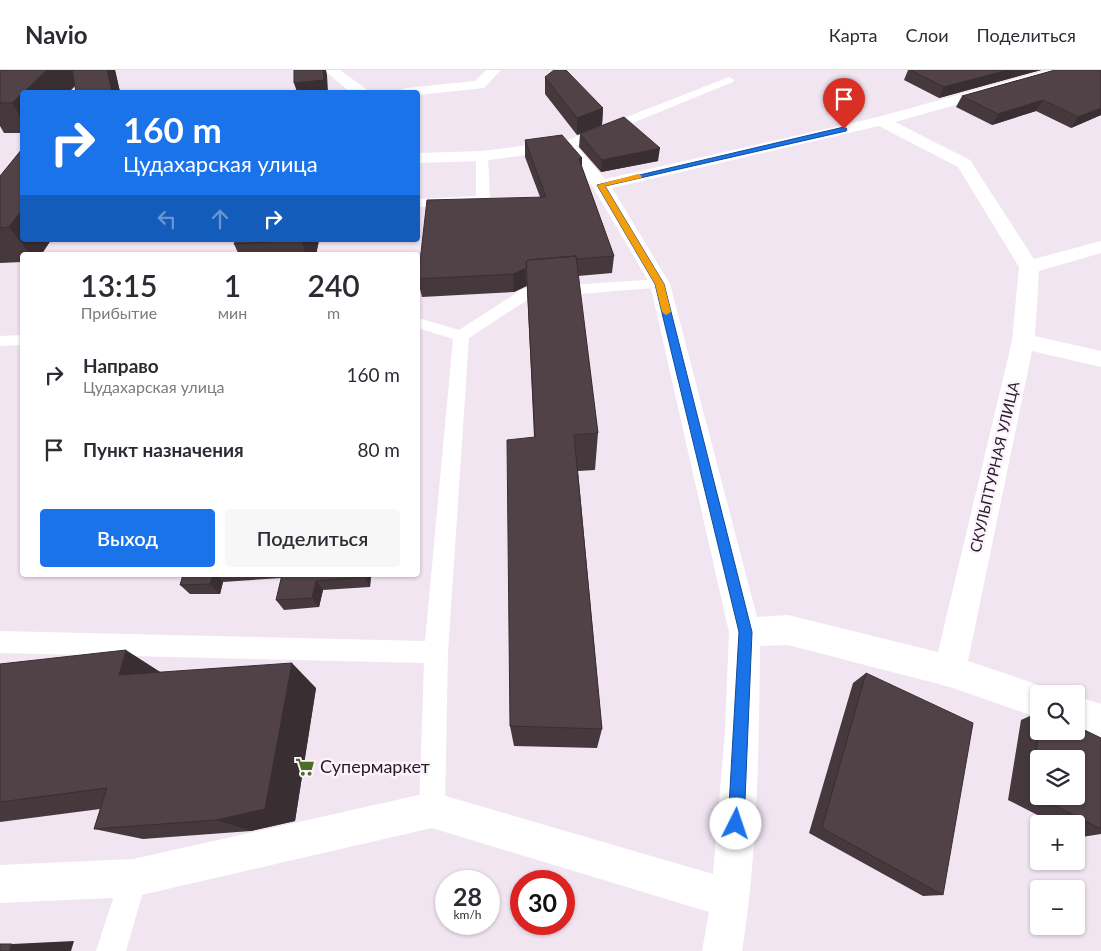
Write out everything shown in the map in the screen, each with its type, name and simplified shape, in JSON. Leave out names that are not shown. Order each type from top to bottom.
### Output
[{"type":"street","points":[[332,70],[357,90]]},
{"type":"street","points":[[420,91],[479,85],[494,70]]},
{"type":"street","points":[[600,185],[881,121],[1064,70]]},
{"type":"street","points":[[881,121],[964,164],[1029,266],[1101,247]]},
{"type":"street","points":[[420,158],[482,156],[567,145],[600,185],[660,284],[745,632],[742,730],[731,899],[722,951]]},
{"type":"street","name":"СКУЛЬПТУРНАЯ УЛИЦА","points":[[950,671],[1023,341],[1029,266]]},
{"type":"street","points":[[1023,341],[1101,359]]},
{"type":"street","points":[[745,632],[788,630],[950,671],[1030,698]]},
{"type":"street","points":[[1085,716],[1101,722]]},
{"type":"street","points":[[0,884],[132,878],[432,810],[731,899]]},
{"type":"lane","points":[[567,145],[729,80]]},
{"type":"lane","points":[[420,203],[483,200],[482,156]]},
{"type":"lane","points":[[420,325],[461,336],[526,293],[660,284]]},
{"type":"lane","points":[[432,810],[436,652],[461,336]]},
{"type":"lane","points":[[0,341],[20,340]]},
{"type":"lane","points":[[0,642],[436,652]]},
{"type":"lane","points":[[112,951],[132,878]]},
{"type":"building","points":[[0,70],[47,70],[26,90],[20,90],[20,95],[12,103],[0,103]]},
{"type":"building","points":[[72,70],[107,70],[112,90],[76,90]]},
{"type":"building","points":[[294,70],[323,70],[324,80],[294,83]]},
{"type":"building","points":[[554,70],[566,70],[603,108],[577,118],[545,77]]},
{"type":"building","points":[[910,70],[1008,70],[944,87]]},
{"type":"building","points":[[1055,70],[1101,70],[1101,108],[1078,117],[1043,100],[998,114],[962,96]]},
{"type":"building","points":[[624,117],[660,148],[602,160],[580,134]]},
{"type":"building","points":[[562,135],[582,158],[579,159],[614,256],[576,259],[576,256],[529,260],[526,262],[527,268],[513,274],[420,279],[420,261],[427,200],[546,197],[525,140]]},
{"type":"building","points":[[20,151],[20,213],[9,227],[0,228],[0,176]]},
{"type":"building","points":[[235,242],[268,242],[234,244]]},
{"type":"building","points":[[576,256],[598,433],[574,435],[602,729],[510,726],[507,440],[535,437],[526,262],[529,260]]},
{"type":"building","points":[[182,577],[212,577],[210,584],[180,585]]},
{"type":"building","points":[[282,577],[364,577],[316,581],[312,598],[276,600]]},
{"type":"building","points":[[126,650],[119,675],[292,663],[265,809],[216,820],[94,829],[107,788],[0,802],[0,664]]},
{"type":"building","points":[[866,673],[973,723],[943,895],[822,828]]},
{"type":"building","points":[[1085,730],[1101,738],[1101,829],[1085,821],[1085,815],[1073,815],[1054,805],[1085,805],[1085,750],[1036,750],[1038,740],[1085,740]]},
{"type":"building","points":[[0,944],[12,944],[9,951],[0,951]]},
{"type":"slow traffic","points":[[638,176],[600,185],[660,284],[666,312]]},
{"type":"place","name":"Супермаркет","points":[[305,767]]},
{"type":"route","points":[[736,824],[742,730],[745,632],[660,284],[600,185],[844,129]]}]
